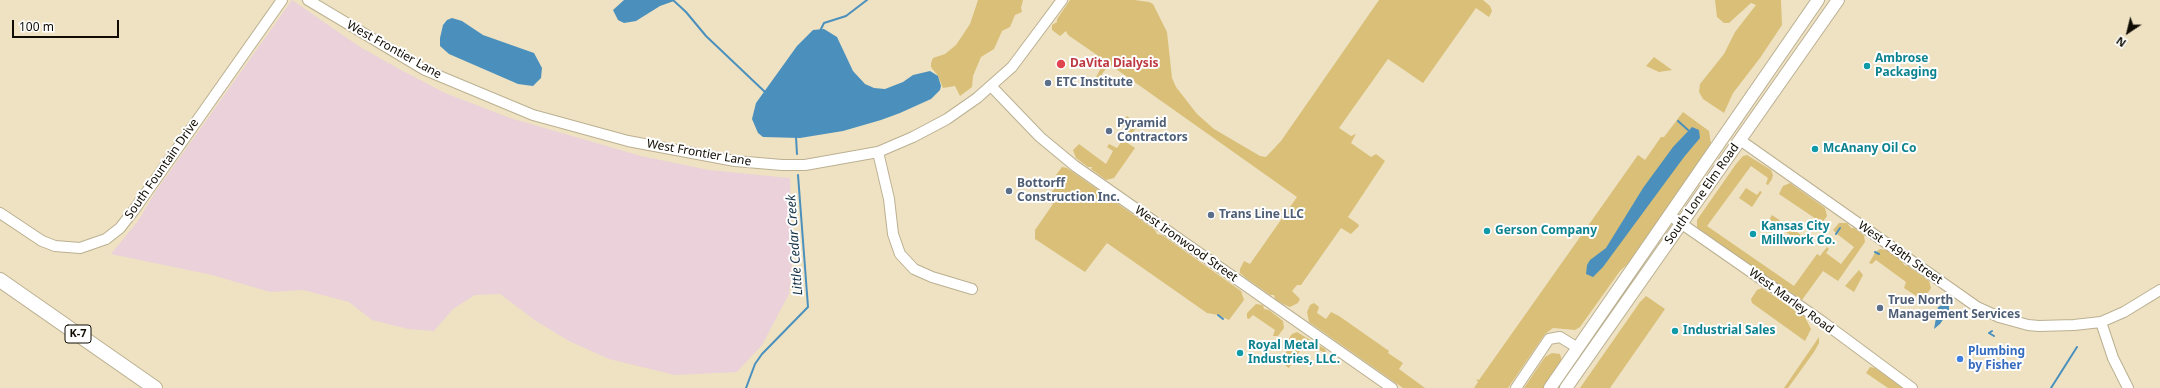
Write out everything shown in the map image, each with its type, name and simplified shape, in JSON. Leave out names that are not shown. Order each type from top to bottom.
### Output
[{"type":"highway","name":"K-7","points":[[0,280],[155,388]]},
{"type":"main road","name":"South Lone Elm Road","points":[[1550,388],[1818,0]]},
{"type":"main road","name":"South Lone Elm Road","points":[[1566,388],[1838,0]]},
{"type":"street","name":"South Fountain Drive","points":[[0,213],[42,241],[55,246],[80,248],[94,244],[111,236],[120,228],[134,210],[282,0]]},
{"type":"street","name":"West Frontier Lane","points":[[308,0],[425,70],[533,115],[628,141],[735,161],[782,165],[805,165],[878,152],[913,137],[947,119],[991,86],[1019,59],[1062,0]]},
{"type":"street","name":"West Ironwood Street","points":[[991,86],[1040,137],[1070,162],[1392,388]]},
{"type":"street","name":"West 149th Street","points":[[1740,140],[1977,307],[1999,317],[2028,325],[2054,326],[2101,322],[2124,312],[2160,290]]},
{"type":"street","points":[[878,152],[889,199],[893,234],[900,254],[914,269],[932,277],[972,288]]},
{"type":"street","name":"West Marley Road","points":[[1669,216],[1823,322],[1912,388]]},
{"type":"street","points":[[2101,322],[2114,358],[2128,388]]},
{"type":"street","points":[[1516,388],[1549,339],[1560,337],[1578,348]]},
{"type":"shaded area","points":[[292,0],[360,47],[401,70],[445,93],[510,118],[641,156],[709,170],[790,178],[793,255],[789,294],[762,345],[737,372],[675,375],[609,359],[569,341],[536,321],[500,294],[475,295],[453,309],[434,331],[408,329],[372,320],[349,302],[303,290],[270,292],[212,275],[111,254],[138,221],[156,191]]},
{"type":"shaded area","points":[[978,0],[1023,0],[1021,8],[1022,12],[1015,15],[1010,27],[1002,31],[994,49],[981,57],[973,76],[972,87],[960,96],[955,86],[943,88],[938,76],[931,67],[931,63],[933,58],[945,54],[956,45],[970,24]]},
{"type":"shaded area","points":[[1070,0],[1134,0],[1153,4],[1167,32],[1172,78],[1176,87],[1197,114],[1214,129],[1260,156],[1266,157],[1281,141],[1379,0],[1483,0],[1490,6],[1492,11],[1489,17],[1476,8],[1423,83],[1388,59],[1339,128],[1351,136],[1356,134],[1351,143],[1371,157],[1376,154],[1385,161],[1348,217],[1359,226],[1351,234],[1341,228],[1301,285],[1297,285],[1292,291],[1300,299],[1298,303],[1290,307],[1275,299],[1274,295],[1270,295],[1246,278],[1240,273],[1240,269],[1244,261],[1250,264],[1297,197],[1109,64],[1098,80],[1095,79],[1102,66],[1097,63],[1099,60],[1096,58],[1097,55],[1068,35],[1066,31],[1060,36],[1052,30],[1052,25],[1057,22],[1057,19]]},
{"type":"shaded area","points":[[1715,0],[1781,0],[1782,25],[1760,58],[1733,93],[1724,113],[1703,99],[1699,92],[1700,84],[1724,54],[1735,32],[1756,5],[1751,3],[1729,23],[1724,23],[1717,17]]},
{"type":"shaded area","points":[[1654,57],[1672,70],[1659,72],[1646,66]]},
{"type":"shaded area","points":[[1683,112],[1709,131],[1711,144],[1631,261],[1620,271],[1580,327],[1575,330],[1553,328],[1545,334],[1508,388],[1474,388],[1478,382],[1476,379],[1479,380],[1638,155],[1645,160],[1661,137],[1664,137]]},
{"type":"shaded area","points":[[1127,116],[1136,122],[1136,128],[1126,142],[1135,148],[1114,178],[1106,180],[1091,169],[1092,167],[1088,167],[1076,158],[1073,150],[1079,144],[1106,164],[1113,151],[1107,147],[1109,144],[1117,148],[1129,130],[1121,124]]},
{"type":"shaded area","points":[[1747,155],[1771,170],[1773,175],[1772,179],[1768,185],[1766,184],[1768,178],[1751,166],[1707,226],[1794,286],[1817,254],[1820,256],[1827,247],[1829,249],[1826,253],[1841,264],[1854,247],[1837,234],[1841,228],[1836,233],[1833,230],[1839,223],[1847,223],[1851,228],[1854,228],[1864,235],[1865,242],[1838,281],[1823,271],[1802,300],[1699,232],[1697,228],[1697,220],[1736,164],[1743,156]]},
{"type":"shaded area","points":[[1062,167],[1067,168],[1155,230],[1157,234],[1162,235],[1241,291],[1244,300],[1229,320],[1218,315],[1207,313],[1107,243],[1085,272],[1035,239],[1035,230],[1053,204],[1047,199],[1061,179],[1056,175]]},
{"type":"shaded area","points":[[1790,183],[1825,208],[1827,216],[1822,223],[1779,194],[1783,186]]},
{"type":"shaded area","points":[[1746,188],[1757,195],[1760,191],[1762,192],[1752,207],[1739,198]]},
{"type":"shaded area","points":[[1772,215],[1804,237],[1807,233],[1809,233],[1803,244],[1769,220]]},
{"type":"shaded area","points":[[1880,249],[1886,250],[1902,261],[1904,265],[1908,266],[1929,281],[1931,288],[1924,299],[1921,299],[1904,288],[1906,282],[1876,260],[1872,264],[1869,263],[1875,253],[1877,253]]},
{"type":"shaded area","points":[[1859,270],[1863,275],[1854,292],[1845,286]]},
{"type":"shaded area","points":[[1762,288],[1805,317],[1811,329],[1805,341],[1752,303],[1751,299],[1757,290]]},
{"type":"shaded area","points":[[1646,296],[1665,309],[1610,388],[1580,388],[1640,302]]},
{"type":"shaded area","points":[[1314,303],[1319,307],[1317,313],[1326,319],[1331,312],[1339,316],[1389,351],[1388,353],[1403,363],[1399,369],[1425,388],[1403,388],[1309,322],[1307,312],[1310,305]]},
{"type":"shaded area","points":[[1256,304],[1263,305],[1264,309],[1269,310],[1283,321],[1284,328],[1278,336],[1273,336],[1275,330],[1253,315],[1249,319],[1247,318],[1247,313]]},
{"type":"shaded area","points":[[1297,332],[1325,349],[1327,354],[1305,343],[1289,368],[1279,361],[1289,348],[1285,344],[1292,334]]},
{"type":"shaded area","points":[[1819,337],[1819,343],[1814,352],[1788,388],[1784,388]]},
{"type":"shaded area","points":[[1552,353],[1560,354],[1562,361],[1544,388],[1524,388],[1545,357]]},
{"type":"shaded area","points":[[1870,367],[1875,368],[1903,388],[1888,388],[1866,373]]},
{"type":"water","points":[[624,0],[674,1],[660,6],[636,21],[624,23],[618,20],[613,10]]},
{"type":"water","points":[[452,18],[462,21],[483,35],[534,53],[542,68],[541,78],[533,86],[518,84],[449,54],[440,46],[440,38],[443,25],[447,20]]},
{"type":"water","points":[[824,29],[837,37],[853,71],[865,84],[874,88],[885,89],[903,82],[913,75],[930,71],[938,76],[941,86],[940,90],[931,99],[900,113],[843,131],[800,138],[763,137],[758,133],[752,119],[756,103],[797,46],[813,30]]},
{"type":"water","points":[[1692,127],[1699,130],[1700,138],[1684,157],[1603,267],[1593,277],[1586,274],[1587,265],[1590,260],[1606,248],[1643,188],[1673,147]]},
{"type":"water","points":[[1944,304],[1949,306],[1949,311],[1940,324],[1934,329],[1938,307]]},
{"type":"waterway","points":[[673,0],[686,12],[706,36],[765,92]]},
{"type":"waterway","name":"Little Cedar Creek","points":[[820,31],[824,23],[846,16],[867,0]]},
{"type":"waterway","points":[[1678,121],[1688,130]]},
{"type":"waterway","name":"Little Cedar Creek","points":[[796,137],[797,154]]},
{"type":"waterway","name":"Little Cedar Creek","points":[[746,388],[755,364],[762,354],[808,307],[798,175]]},
{"type":"waterway","points":[[1836,234],[1840,228]]},
{"type":"waterway","points":[[1875,252],[1879,254]]},
{"type":"waterway","points":[[1218,315],[1223,319]]},
{"type":"waterway","points":[[1992,331],[1989,333],[1994,336]]},
{"type":"waterway","points":[[2051,388],[2077,347]]},
{"type":"place","name":"DaVita Dialysis","points":[[1061,64]]},
{"type":"place","name":"Ambrose Packaging","points":[[1867,66]]},
{"type":"place","name":"ETC Institute","points":[[1048,83]]},
{"type":"place","name":"Pyramid Contractors","points":[[1109,131]]},
{"type":"place","name":"McAnany Oil Co","points":[[1815,149]]},
{"type":"place","name":"Bottorff Construction Inc.","points":[[1009,191]]},
{"type":"place","name":"Trans Line LLC","points":[[1211,215]]},
{"type":"place","name":"Gerson Company","points":[[1487,231]]},
{"type":"place","name":"Kansas City Millwork Co.","points":[[1753,234]]},
{"type":"place","name":"True North Management Services","points":[[1880,308]]},
{"type":"place","name":"Industrial Sales","points":[[1675,331]]},
{"type":"place","name":"Royal Metal Industries, LLC.","points":[[1240,353]]},
{"type":"place","name":"Plumbing by Fisher","points":[[1960,359]]}]
